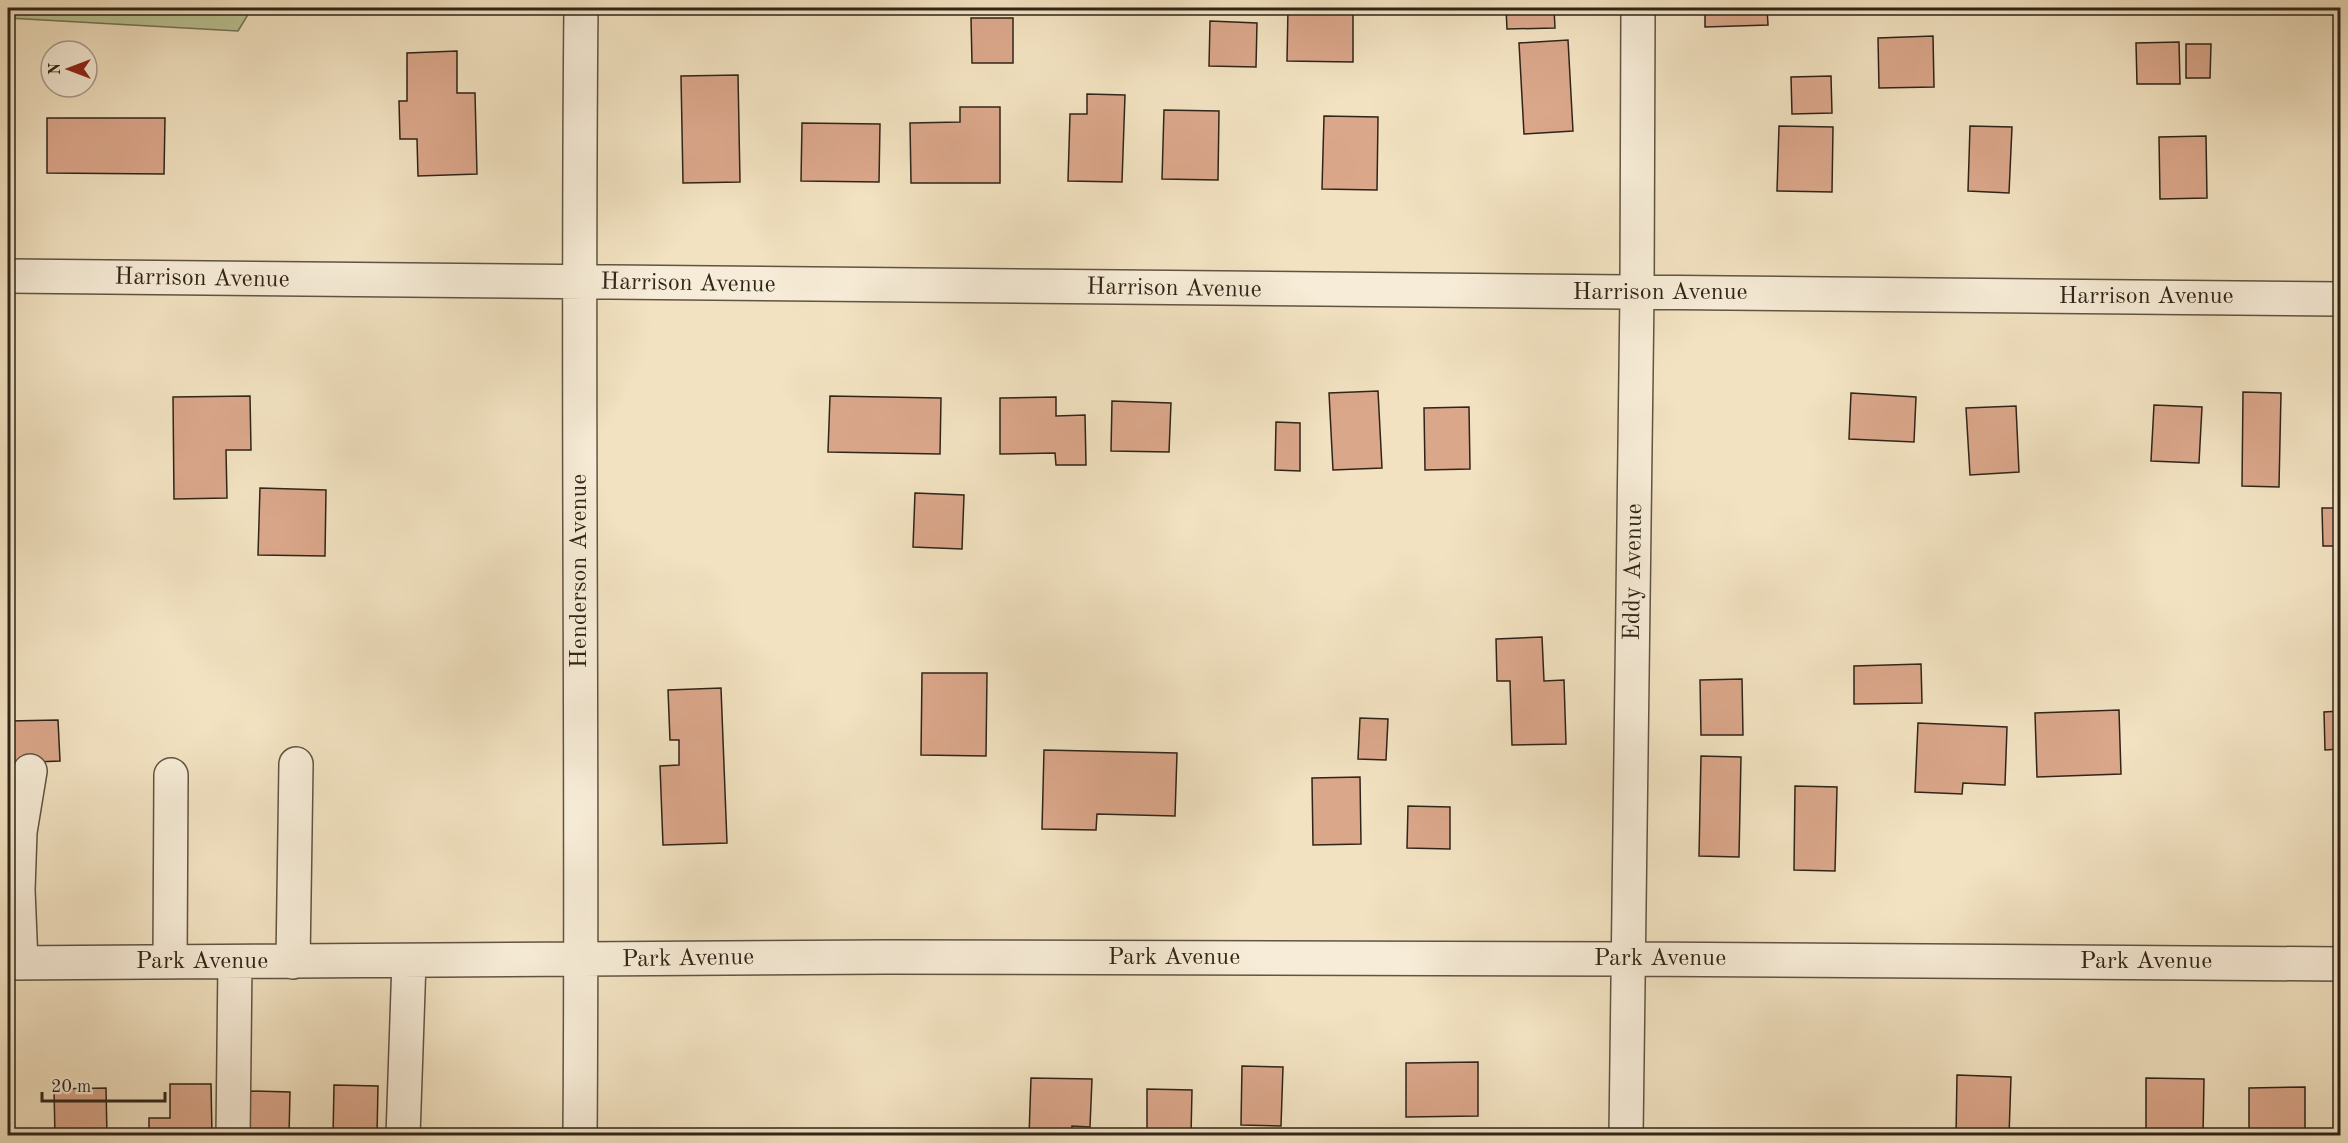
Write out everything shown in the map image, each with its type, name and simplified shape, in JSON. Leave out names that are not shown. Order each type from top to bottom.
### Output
[{"type":"street","name":"Henderson Avenue","points":[[580,1136],[578,283],[581,8]]},
{"type":"street","name":"Eddy Avenue","points":[[1626,1136],[1637,293],[1638,8]]},
{"type":"street","name":"Harrison Avenue","points":[[8,276],[2340,298]]},
{"type":"street","points":[[293,962],[296,764]]},
{"type":"street","points":[[14,963],[21,831],[30,771]]},
{"type":"street","points":[[170,962],[171,775]]},
{"type":"street","name":"Park Avenue","points":[[14,963],[886,957],[1629,958],[2340,964]]},
{"type":"street","points":[[403,1136],[409,961]]},
{"type":"street","points":[[233,1136],[235,962]]},
{"type":"green space","points":[[8,8],[252,8],[238,31],[8,18]]},
{"type":"building","points":[[1288,8],[1353,8],[1353,62],[1287,61]]},
{"type":"building","points":[[1506,8],[1554,8],[1555,28],[1507,29]]},
{"type":"building","points":[[1705,8],[1767,8],[1768,25],[1705,27]]},
{"type":"building","points":[[971,18],[1013,18],[1013,63],[972,63]]},
{"type":"building","points":[[1210,21],[1257,23],[1256,67],[1209,66]]},
{"type":"building","points":[[1933,36],[1934,87],[1879,88],[1878,38]]},
{"type":"building","points":[[1568,40],[1573,131],[1524,134],[1519,43]]},
{"type":"building","points":[[2179,42],[2180,84],[2137,84],[2136,43]]},
{"type":"building","points":[[2186,44],[2211,44],[2210,78],[2186,78]]},
{"type":"building","points":[[457,51],[457,93],[475,93],[477,174],[418,176],[417,139],[400,139],[399,101],[407,101],[407,53]]},
{"type":"building","points":[[738,75],[740,182],[683,183],[681,76]]},
{"type":"building","points":[[1831,76],[1832,113],[1792,114],[1791,77]]},
{"type":"building","points":[[1087,94],[1125,95],[1122,182],[1068,181],[1070,114],[1087,114]]},
{"type":"building","points":[[960,107],[1000,107],[1000,183],[911,183],[910,123],[960,122]]},
{"type":"building","points":[[8,109],[9,167],[8,167]]},
{"type":"building","points":[[1164,110],[1219,111],[1218,180],[1162,179]]},
{"type":"building","points":[[1324,116],[1378,117],[1377,190],[1322,189]]},
{"type":"building","points":[[47,118],[165,118],[164,174],[47,173]]},
{"type":"building","points":[[802,123],[880,124],[879,182],[801,181]]},
{"type":"building","points":[[1779,126],[1833,127],[1832,192],[1777,191]]},
{"type":"building","points":[[1970,126],[2012,127],[2009,193],[1968,191]]},
{"type":"building","points":[[2206,136],[2207,198],[2160,199],[2159,137]]},
{"type":"building","points":[[2338,389],[2340,389],[2340,461],[2339,461]]},
{"type":"building","points":[[1378,391],[1382,468],[1333,470],[1329,393]]},
{"type":"building","points":[[2243,392],[2281,393],[2279,487],[2242,486]]},
{"type":"building","points":[[1851,393],[1916,397],[1914,442],[1849,439]]},
{"type":"building","points":[[250,396],[251,450],[226,450],[227,498],[174,499],[173,397]]},
{"type":"building","points":[[830,396],[941,398],[940,454],[828,452]]},
{"type":"building","points":[[1056,397],[1056,416],[1085,415],[1086,465],[1056,465],[1055,453],[1000,454],[1000,398]]},
{"type":"building","points":[[1112,401],[1171,403],[1169,452],[1111,451]]},
{"type":"building","points":[[2154,405],[2202,407],[2199,463],[2151,461]]},
{"type":"building","points":[[2016,406],[2019,472],[1970,475],[1966,408]]},
{"type":"building","points":[[1469,407],[1470,469],[1425,470],[1424,408]]},
{"type":"building","points":[[1276,422],[1300,423],[1300,471],[1275,470]]},
{"type":"building","points":[[260,488],[326,490],[325,556],[258,555]]},
{"type":"building","points":[[915,493],[964,495],[962,549],[913,547]]},
{"type":"building","points":[[2322,508],[2340,508],[2340,546],[2323,546]]},
{"type":"building","points":[[1542,637],[1544,681],[1564,680],[1566,744],[1512,745],[1510,681],[1497,681],[1496,639]]},
{"type":"building","points":[[1921,664],[1922,703],[1854,704],[1854,666]]},
{"type":"building","points":[[922,673],[987,673],[986,756],[921,755]]},
{"type":"building","points":[[1742,679],[1743,735],[1701,735],[1700,680]]},
{"type":"building","points":[[721,688],[727,843],[663,845],[660,766],[679,765],[679,740],[670,740],[668,690]]},
{"type":"building","points":[[2119,710],[2121,774],[2037,777],[2035,713]]},
{"type":"building","points":[[2340,711],[2340,749],[2325,750],[2324,712]]},
{"type":"building","points":[[1360,718],[1388,719],[1386,760],[1358,759]]},
{"type":"building","points":[[58,720],[60,761],[10,763],[9,721]]},
{"type":"building","points":[[1918,723],[2007,727],[2005,785],[1963,783],[1962,794],[1915,792]]},
{"type":"building","points":[[1044,750],[1177,753],[1175,816],[1097,814],[1096,830],[1042,829]]},
{"type":"building","points":[[1701,756],[1741,757],[1739,857],[1699,856]]},
{"type":"building","points":[[1360,777],[1361,844],[1313,845],[1312,778]]},
{"type":"building","points":[[1795,786],[1837,787],[1835,871],[1794,870]]},
{"type":"building","points":[[1408,806],[1450,807],[1450,849],[1407,848]]},
{"type":"building","points":[[1478,1062],[1478,1116],[1406,1117],[1406,1063]]},
{"type":"building","points":[[1242,1066],[1283,1067],[1281,1126],[1241,1125]]},
{"type":"building","points":[[1957,1075],[2011,1077],[2009,1136],[1956,1136]]},
{"type":"building","points":[[1031,1078],[1092,1079],[1090,1127],[1072,1126],[1071,1136],[1029,1136]]},
{"type":"building","points":[[2146,1078],[2204,1079],[2203,1136],[2146,1136]]},
{"type":"building","points":[[170,1084],[211,1084],[212,1136],[149,1136],[149,1118],[170,1118]]},
{"type":"building","points":[[334,1085],[378,1086],[377,1136],[333,1136]]},
{"type":"building","points":[[2305,1087],[2305,1136],[2249,1136],[2249,1088]]},
{"type":"building","points":[[106,1088],[107,1136],[55,1136],[54,1089]]},
{"type":"building","points":[[1147,1089],[1192,1090],[1191,1136],[1147,1136]]},
{"type":"building","points":[[249,1091],[290,1092],[289,1136],[248,1136]]}]
